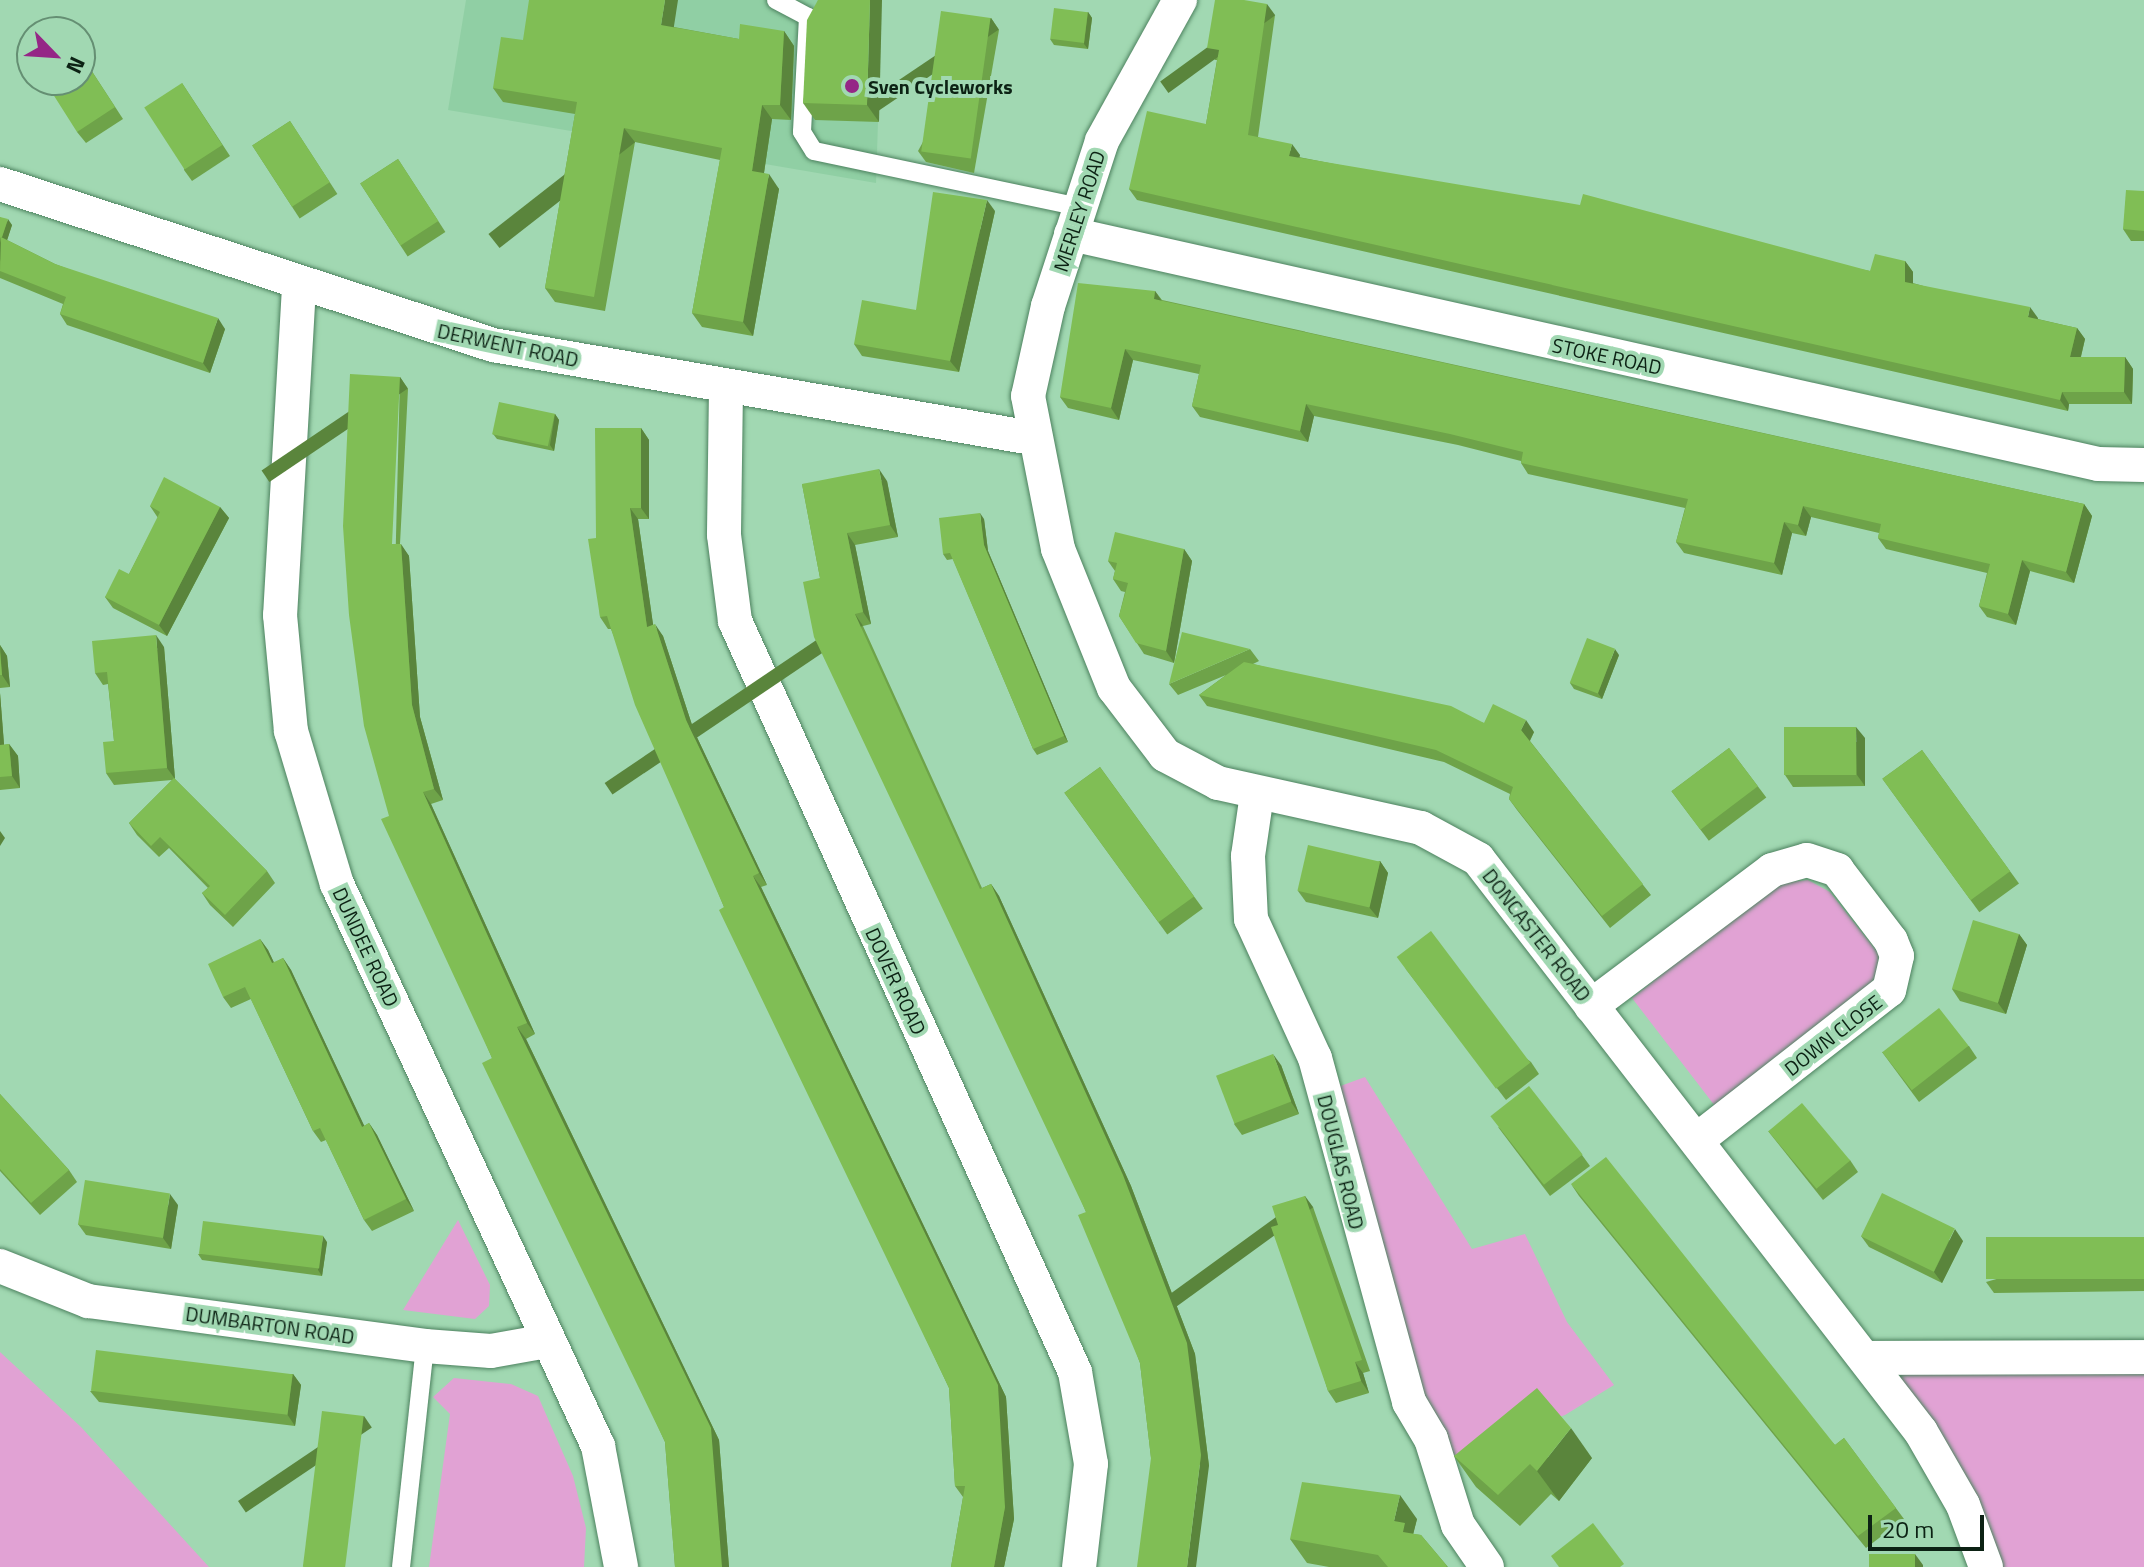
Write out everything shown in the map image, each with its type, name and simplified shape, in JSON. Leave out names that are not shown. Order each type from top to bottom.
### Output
[{"type":"street","name":"MERLEY ROAD","points":[[1032,438],[1028,396],[1035,352],[1075,220],[1102,141],[1180,0]]},
{"type":"street","name":"DERWENT ROAD","points":[[0,184],[299,287],[493,345],[726,389],[1032,438]]},
{"type":"street","name":"STOKE ROAD","points":[[1075,220],[2098,464],[2144,465]]},
{"type":"street","name":"DUNDEE ROAD","points":[[299,287],[280,615],[291,731],[337,884],[598,1446],[621,1567]]},
{"type":"street","name":"DOVER ROAD","points":[[726,389],[724,535],[735,621],[1075,1372],[1091,1464],[1079,1567]]},
{"type":"street","name":"DONCASTER ROAD","points":[[1032,438],[1082,622],[1129,714],[1165,755],[1257,794],[1333,806],[1452,840],[1478,859],[1698,1139],[1865,1358],[1942,1465],[1986,1567]]},
{"type":"street","name":"DOUGLAS ROAD","points":[[1257,794],[1248,856],[1251,919],[1315,1058],[1409,1402],[1431,1439],[1458,1525],[1487,1567]]},
{"type":"street","name":"DOWN CLOSE","points":[[1591,1006],[1772,870],[1807,860],[1837,870],[1891,941],[1897,956],[1889,990],[1698,1139]]},
{"type":"street","name":"DUMBARTON ROAD","points":[[0,1266],[88,1301],[425,1346],[491,1351],[547,1341]]},
{"type":"street","points":[[1865,1358],[2144,1357]]},
{"type":"lane","points":[[776,0],[808,17],[802,132],[814,151],[1075,220]]},
{"type":"lane","points":[[401,1567],[425,1346]]},
{"type":"shaded area","points":[[466,0],[882,0],[876,183],[448,110]]},
{"type":"shaded area","points":[[1808,880],[1830,892],[1879,954],[1877,974],[1863,996],[1715,1106],[1632,998],[1777,883]]},
{"type":"shaded area","points":[[1365,1077],[1472,1249],[1525,1234],[1567,1322],[1614,1385],[1565,1415],[1511,1433],[1465,1467],[1435,1433],[1335,1088]]},
{"type":"shaded area","points":[[458,1220],[490,1285],[489,1306],[475,1319],[403,1310]]},
{"type":"shaded area","points":[[0,1352],[81,1427],[209,1567],[0,1567]]},
{"type":"shaded area","points":[[2144,1367],[2144,1567],[1997,1567],[1891,1370]]},
{"type":"shaded area","points":[[454,1378],[511,1384],[538,1396],[573,1476],[586,1528],[584,1567],[429,1567],[450,1414],[433,1397]]},
{"type":"building","points":[[529,0],[665,0],[661,25],[739,39],[740,24],[784,31],[780,105],[762,105],[752,171],[769,174],[743,322],[692,313],[722,148],[624,128],[594,297],[545,288],[577,102],[493,88],[501,37],[523,40]]},
{"type":"building","points":[[818,0],[870,0],[867,105],[803,103],[807,20]]},
{"type":"building","points":[[1215,0],[1267,4],[1248,135],[1292,144],[1289,156],[1580,205],[1583,194],[1870,271],[1875,254],[1905,261],[1905,282],[2030,307],[2028,317],[2077,328],[2070,357],[2125,357],[2124,392],[2062,392],[2060,400],[1129,189],[1147,111],[1206,124],[1219,50],[1207,48]]},
{"type":"building","points":[[1054,8],[1088,12],[1084,43],[1050,39]]},
{"type":"building","points":[[941,11],[991,18],[971,159],[921,152]]},
{"type":"building","points":[[96,78],[115,107],[77,132],[54,96],[96,96]]},
{"type":"building","points":[[182,83],[222,145],[185,170],[144,108]]},
{"type":"building","points":[[290,121],[330,182],[292,207],[252,146]]},
{"type":"building","points":[[398,159],[438,221],[401,246],[360,184]]},
{"type":"building","points":[[2126,190],[2144,191],[2144,231],[2123,229]]},
{"type":"building","points":[[933,192],[987,200],[950,361],[854,344],[862,300],[916,310]]},
{"type":"building","points":[[0,217],[8,219],[0,239]]},
{"type":"building","points":[[1,237],[55,264],[218,318],[203,363],[60,314],[66,297],[0,271]]},
{"type":"building","points":[[1078,283],[1155,291],[1154,299],[2084,504],[2066,572],[2022,560],[2008,614],[1979,606],[1990,564],[1878,538],[1881,524],[1803,506],[1798,525],[1784,522],[1774,563],[1676,542],[1688,499],[1521,463],[1523,452],[1306,404],[1300,431],[1192,406],[1201,365],[1125,349],[1111,408],[1060,397]]},
{"type":"building","points":[[350,374],[400,377],[392,544],[401,544],[412,705],[434,789],[423,792],[527,1023],[517,1027],[711,1428],[722,1567],[675,1567],[665,1442],[482,1063],[492,1058],[381,819],[389,816],[364,726],[349,615],[343,526]]},
{"type":"building","points":[[499,402],[555,414],[548,446],[492,434]]},
{"type":"building","points":[[595,428],[641,428],[641,508],[630,508],[647,627],[655,624],[686,720],[759,873],[753,876],[998,1385],[1005,1507],[994,1567],[951,1567],[965,1486],[955,1486],[949,1388],[719,910],[724,907],[635,705],[607,616],[600,617],[588,539],[596,538]]},
{"type":"building","points":[[879,469],[890,525],[847,533],[863,612],[855,614],[980,889],[991,884],[1123,1175],[1187,1343],[1201,1455],[1187,1567],[1137,1567],[1151,1458],[1140,1363],[1078,1215],[1086,1212],[814,637],[803,582],[820,578],[802,484]]},
{"type":"building","points":[[164,477],[220,507],[159,625],[105,597],[119,569],[129,574],[160,512],[150,506]]},
{"type":"building","points":[[980,513],[984,545],[1064,736],[1033,749],[950,553],[943,554],[939,518]]},
{"type":"building","points":[[1115,532],[1184,549],[1166,651],[1136,643],[1119,616],[1128,583],[1113,579],[1117,563],[1108,561]]},
{"type":"building","points":[[1182,632],[1250,649],[1169,684]]},
{"type":"building","points":[[156,635],[167,768],[106,773],[103,742],[114,741],[107,672],[95,673],[92,641]]},
{"type":"building","points":[[1587,638],[1615,649],[1598,694],[1570,683]]},
{"type":"building","points":[[1244,662],[1451,706],[1484,723],[1493,704],[1526,720],[1521,730],[1643,884],[1602,916],[1509,799],[1513,787],[1436,750],[1199,695]]},
{"type":"building","points":[[1784,727],[1856,727],[1856,775],[1784,775]]},
{"type":"building","points":[[9,744],[12,776],[0,777],[0,745]]},
{"type":"building","points":[[1729,748],[1758,786],[1700,830],[1671,791]]},
{"type":"building","points":[[1922,750],[2010,871],[1971,900],[1882,779]]},
{"type":"building","points":[[1100,767],[1194,896],[1158,922],[1064,793]]},
{"type":"building","points":[[174,778],[267,871],[225,915],[202,893],[210,886],[160,837],[151,846],[129,823]]},
{"type":"building","points":[[1308,845],[1380,862],[1370,907],[1297,891]]},
{"type":"building","points":[[1973,920],[2019,934],[1998,1003],[1952,989]]},
{"type":"building","points":[[1431,931],[1530,1063],[1496,1089],[1397,957]]},
{"type":"building","points":[[260,939],[272,963],[283,958],[362,1127],[369,1123],[406,1199],[364,1220],[320,1128],[313,1131],[245,987],[223,997],[208,964]]},
{"type":"building","points":[[1939,1008],[1969,1046],[1912,1090],[1882,1052]]},
{"type":"building","points":[[1273,1054],[1291,1102],[1234,1123],[1216,1076]]},
{"type":"building","points":[[1529,1086],[1583,1155],[1544,1185],[1490,1116]]},
{"type":"building","points":[[0,1094],[69,1170],[31,1203],[0,1169]]},
{"type":"building","points":[[1802,1103],[1850,1160],[1817,1189],[1768,1131]]},
{"type":"building","points":[[1606,1157],[1835,1445],[1844,1438],[1896,1508],[1858,1536],[1571,1184]]},
{"type":"building","points":[[85,1180],[170,1193],[163,1238],[78,1224]]},
{"type":"building","points":[[1882,1193],[1955,1229],[1934,1272],[1861,1236]]},
{"type":"building","points":[[1305,1196],[1362,1360],[1355,1362],[1361,1381],[1328,1391],[1271,1227],[1278,1225],[1272,1206]]},
{"type":"building","points":[[203,1221],[323,1236],[319,1269],[199,1254]]},
{"type":"building","points":[[1986,1237],[2144,1237],[2144,1279],[1986,1279]]},
{"type":"building","points":[[96,1350],[293,1374],[288,1415],[91,1391]]},
{"type":"building","points":[[1537,1388],[1571,1428],[1537,1471],[1530,1464],[1498,1495],[1454,1456]]},
{"type":"building","points":[[322,1411],[364,1416],[345,1567],[303,1567]]},
{"type":"building","points":[[1302,1482],[1400,1495],[1394,1521],[1405,1523],[1403,1532],[1421,1535],[1447,1566],[1388,1567],[1378,1555],[1290,1539]]},
{"type":"building","points":[[1593,1523],[1624,1564],[1620,1567],[1559,1567],[1551,1556]]},
{"type":"building","points":[[1869,1554],[1915,1554],[1915,1567],[1869,1567]]},
{"type":"place","name":"Sven Cycleworks","points":[[852,86]]}]
